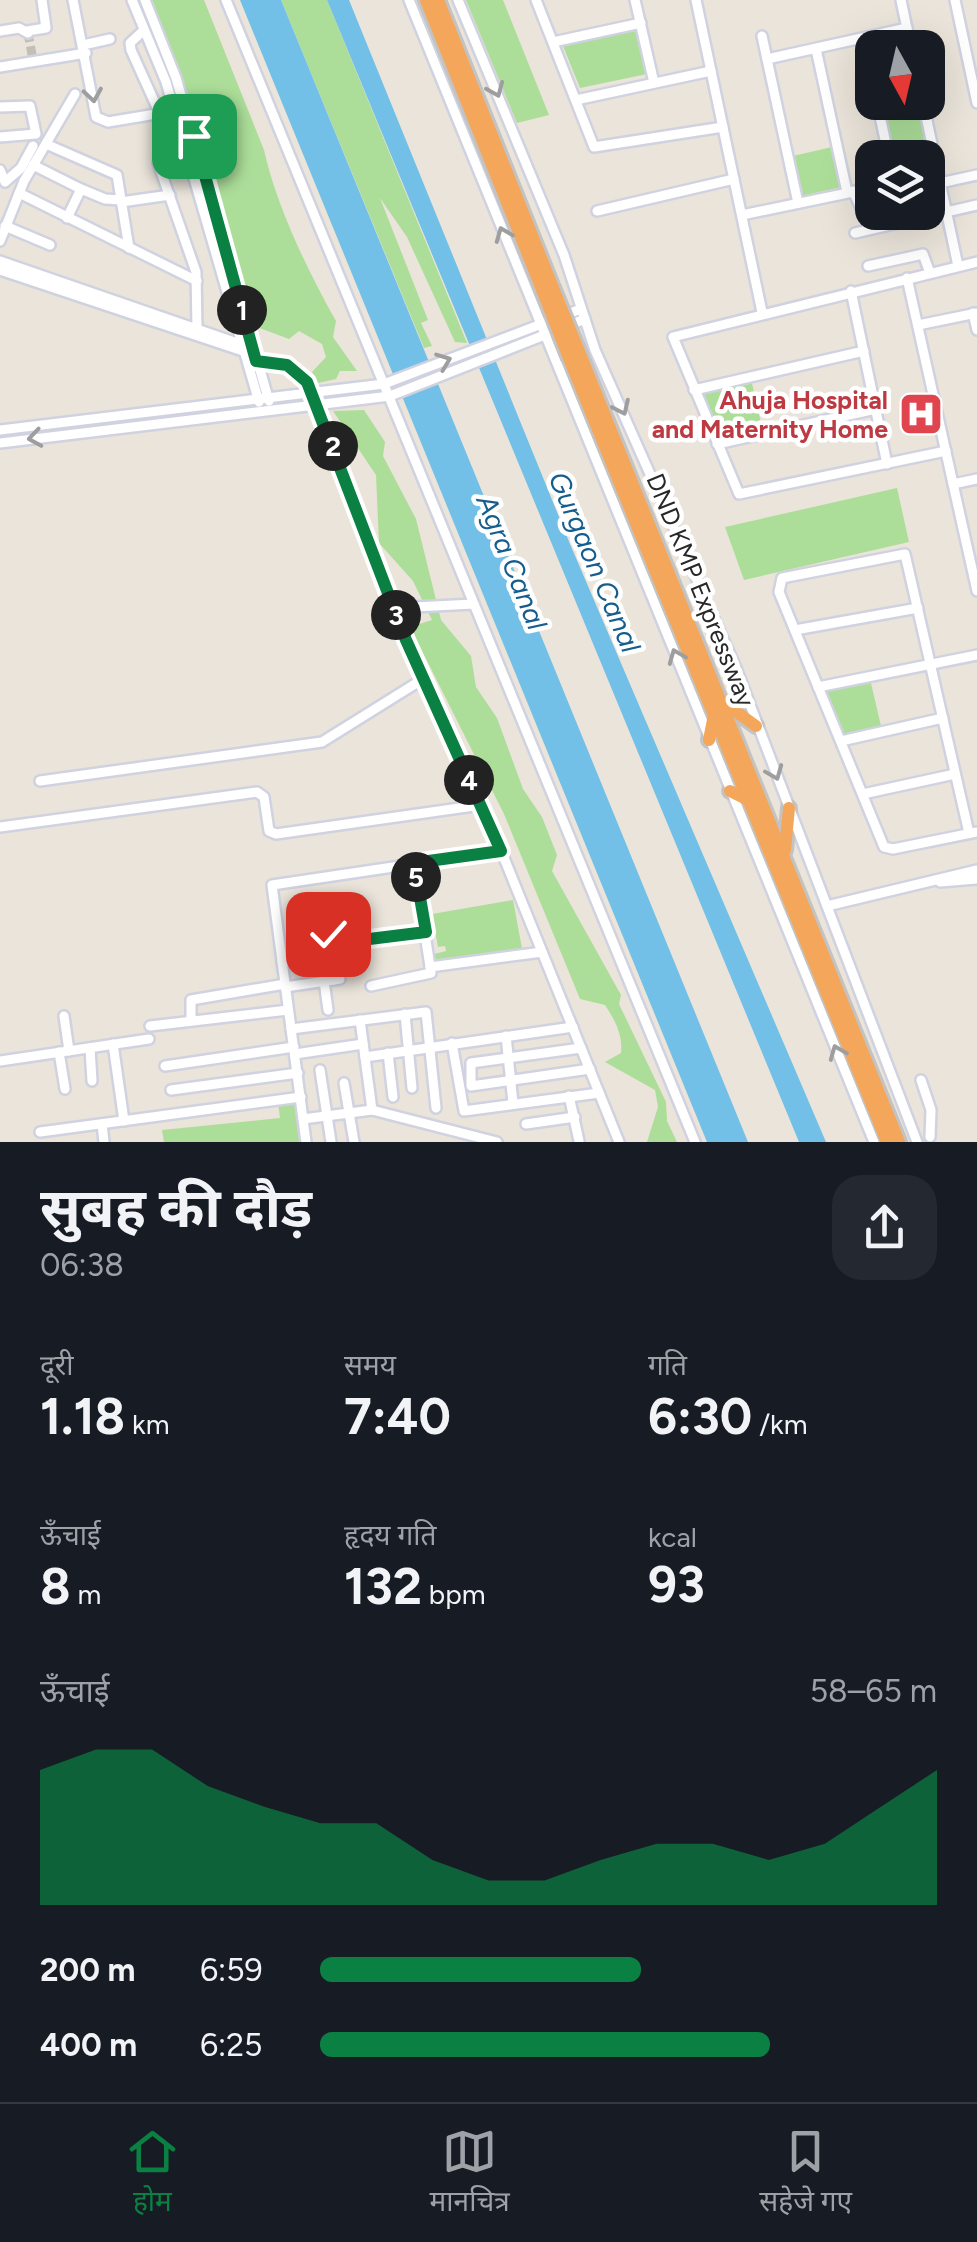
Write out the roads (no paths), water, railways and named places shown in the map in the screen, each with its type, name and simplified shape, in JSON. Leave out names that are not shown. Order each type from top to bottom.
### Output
[{"type":"highway","name":"DND KMP Expressway","points":[[426,0],[720,697],[899,1142]]},
{"type":"highway","name":"DND KMP Expressway","points":[[438,0],[692,661],[887,1142]]},
{"type":"highway","points":[[720,697],[756,726]]},
{"type":"highway","points":[[709,740],[714,715]]},
{"type":"highway","points":[[730,791],[750,800]]},
{"type":"highway","points":[[784,856],[788,808]]},
{"type":"street","points":[[0,31],[46,28],[42,0]]},
{"type":"street","points":[[73,0],[96,117],[108,122],[174,111]]},
{"type":"street","points":[[226,0],[389,382],[474,604],[695,1142]]},
{"type":"street","points":[[409,0],[874,1142]]},
{"type":"street","points":[[458,0],[564,255],[582,314],[736,668],[918,1142],[935,1135],[922,1080]]},
{"type":"street","points":[[536,0],[596,148],[723,126]]},
{"type":"street","points":[[636,0],[654,83]]},
{"type":"street","points":[[696,0],[762,312]]},
{"type":"street","points":[[898,30],[907,28],[901,0]]},
{"type":"street","points":[[954,0],[977,102]]},
{"type":"street","points":[[146,3],[189,122],[264,404],[174,111],[134,5],[146,3]]},
{"type":"street","points":[[553,42],[641,23]]},
{"type":"street","points":[[144,30],[130,43],[131,50],[159,112]]},
{"type":"street","points":[[762,36],[798,204]]},
{"type":"street","points":[[0,67],[84,49],[110,39]]},
{"type":"street","points":[[767,59],[855,40]]},
{"type":"street","points":[[816,48],[855,201]]},
{"type":"street","points":[[576,100],[711,71]]},
{"type":"street","points":[[0,241],[19,192],[75,94]]},
{"type":"street","points":[[0,108],[30,106],[36,134],[0,137]]},
{"type":"street","points":[[46,144],[117,175],[128,248]]},
{"type":"street","points":[[0,170],[5,182],[20,168],[32,146]]},
{"type":"street","points":[[158,163],[198,281],[198,329]]},
{"type":"street","points":[[34,165],[81,189],[121,201],[170,195]]},
{"type":"street","points":[[945,182],[977,175]]},
{"type":"street","points":[[597,211],[734,179]]},
{"type":"street","points":[[67,218],[81,189]]},
{"type":"street","points":[[742,215],[855,191]]},
{"type":"street","points":[[19,192],[198,281]]},
{"type":"street","points":[[946,211],[977,205]]},
{"type":"street","points":[[945,206],[958,266]]},
{"type":"street","points":[[5,226],[50,245]]},
{"type":"street","points":[[856,232],[866,230]]},
{"type":"street","points":[[868,266],[923,254],[930,273]]},
{"type":"street","points":[[0,261],[198,329],[297,370],[315,399],[423,679],[501,851],[619,1142]]},
{"type":"street","points":[[946,451],[742,495],[694,390],[674,335],[977,262]]},
{"type":"street","points":[[0,270],[249,351]]},
{"type":"street","points":[[907,278],[977,590]]},
{"type":"street","points":[[851,291],[887,464]]},
{"type":"street","points":[[918,325],[975,313],[977,330]]},
{"type":"street","points":[[315,399],[389,382],[539,324],[582,314]]},
{"type":"street","points":[[0,430],[393,395],[544,336],[582,314]]},
{"type":"street","points":[[694,390],[864,351]]},
{"type":"street","points":[[0,443],[264,404]]},
{"type":"street","points":[[718,444],[876,408]]},
{"type":"street","points":[[953,484],[977,479]]},
{"type":"street","points":[[900,552],[907,557],[918,608],[973,832],[887,849],[779,592],[782,578],[900,552]]},
{"type":"street","points":[[394,608],[474,604]]},
{"type":"street","points":[[795,630],[918,608]]},
{"type":"street","points":[[818,688],[977,656]]},
{"type":"street","points":[[40,780],[322,742],[423,679]]},
{"type":"street","points":[[840,741],[943,718]]},
{"type":"street","points":[[862,794],[956,774]]},
{"type":"street","points":[[0,827],[257,792],[264,797],[269,831],[276,834],[481,805]]},
{"type":"street","points":[[306,1142],[272,885],[501,851]]},
{"type":"street","points":[[371,986],[427,976],[430,967],[426,932],[414,863]]},
{"type":"street","points":[[827,906],[977,870]]},
{"type":"street","points":[[938,882],[977,878]]},
{"type":"street","points":[[294,938],[426,932]]},
{"type":"street","points":[[328,935],[333,980],[328,1010]]},
{"type":"street","points":[[430,967],[542,952]]},
{"type":"street","points":[[282,962],[331,956]]},
{"type":"street","points":[[191,1020],[191,1000],[333,980]]},
{"type":"street","points":[[150,1026],[288,1010]]},
{"type":"street","points":[[291,1029],[426,1012],[436,1108]]},
{"type":"street","points":[[405,1014],[412,1088]]},
{"type":"street","points":[[64,1016],[65,1090]]},
{"type":"street","points":[[360,1020],[372,1110]]},
{"type":"street","points":[[364,1057],[573,1027]]},
{"type":"street","points":[[506,1036],[512,1103]]},
{"type":"street","points":[[0,1061],[149,1039]]},
{"type":"street","points":[[452,1043],[462,1110],[599,1093]]},
{"type":"street","points":[[113,1044],[124,1122]]},
{"type":"street","points":[[165,1066],[363,1044]]},
{"type":"street","points":[[90,1048],[92,1081]]},
{"type":"street","points":[[582,1048],[474,1062],[468,1069],[471,1086],[590,1068]]},
{"type":"street","points":[[388,1053],[394,1098]]},
{"type":"street","points":[[320,1070],[331,1142]]},
{"type":"street","points":[[171,1090],[298,1073]]},
{"type":"street","points":[[344,1083],[354,1142]]},
{"type":"street","points":[[569,1096],[579,1141]]},
{"type":"street","points":[[40,1132],[301,1097]]},
{"type":"street","points":[[303,1119],[372,1110],[497,1142]]},
{"type":"street","points":[[526,1124],[575,1117]]},
{"type":"street","points":[[102,1124],[104,1142]]},
{"type":"water","points":[[240,0],[281,0],[748,1142],[707,1142]]},
{"type":"water","points":[[327,0],[349,0],[570,544],[826,1142],[799,1142]]},
{"type":"tunnel","points":[[28,33],[33,60]]},
{"type":"place","name":"Ahuja Hospital and Maternity Home","points":[[921,414]]},
{"type":"water label","name":"Agra Canal","points":[[512,562]]},
{"type":"water label","name":"Gurgaon Canal","points":[[595,562]]}]
